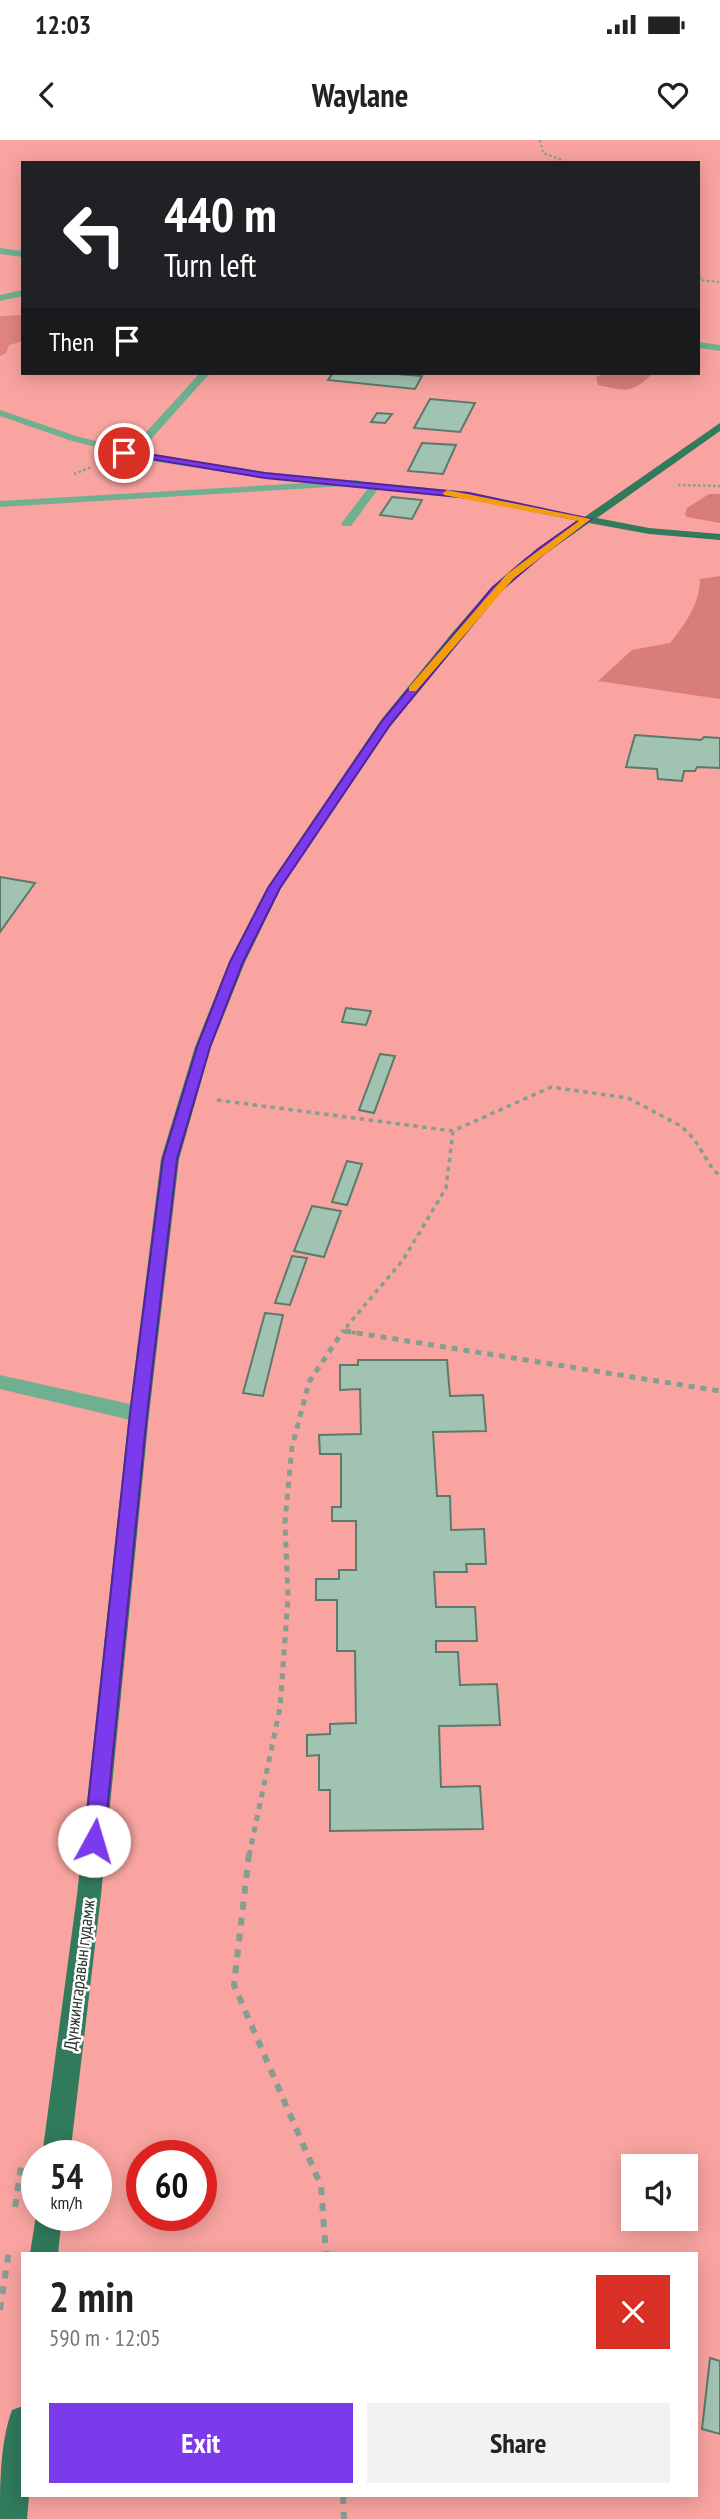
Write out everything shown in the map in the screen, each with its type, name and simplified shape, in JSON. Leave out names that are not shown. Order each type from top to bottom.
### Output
[{"type":"main road","name":"Дүнжингаравын гудамж","points":[[58,2140],[89,1895],[139,1414],[170,1159],[203,1047],[256,921],[280,878],[401,703],[496,590],[534,556],[720,426]]},
{"type":"main road","points":[[586,519],[649,531],[720,537]]},
{"type":"main road","points":[[44,2252],[46,2231]]},
{"type":"main road","points":[[10,2519],[21,2436]]},
{"type":"street","points":[[0,251],[21,254]]},
{"type":"street","points":[[0,298],[21,293]]},
{"type":"street","points":[[700,345],[720,348]]},
{"type":"street","points":[[132,454],[203,375]]},
{"type":"street","points":[[0,413],[76,439],[132,454],[265,475],[469,495],[586,519]]},
{"type":"street","points":[[0,504],[359,483]]},
{"type":"street","points":[[347,524],[376,485]]},
{"type":"street","points":[[0,1382],[139,1414]]},
{"type":"path","points":[[540,140],[543,153],[561,161]]},
{"type":"path","points":[[700,279],[720,282]]},
{"type":"path","points":[[189,1096],[453,1131],[551,1087],[628,1098],[681,1126],[694,1139],[714,1171],[720,1175]]},
{"type":"path","points":[[326,2252],[321,2186],[234,1985],[251,1841],[280,1709],[288,1598],[285,1522],[292,1447],[309,1382],[343,1331],[403,1260],[446,1188],[453,1131]]},
{"type":"path","points":[[343,1331],[720,1391]]},
{"type":"path","points":[[343,2497],[344,2519]]},
{"type":"shaded area","points":[[0,140],[720,140],[720,2519],[0,2519]]},
{"type":"shaded area","points":[[21,315],[21,342],[9,345],[6,353],[0,356],[0,316]]},
{"type":"shaded area","points":[[651,375],[633,388],[627,389],[598,385],[596,377]]},
{"type":"shaded area","points":[[709,494],[720,494],[720,523],[687,517],[687,508]]},
{"type":"shaded area","points":[[720,576],[720,699],[598,681],[632,650],[670,643],[694,605],[700,579]]},
{"type":"building","points":[[332,375],[422,376],[415,389],[328,380]]},
{"type":"building","points":[[430,399],[475,403],[460,432],[414,428]]},
{"type":"building","points":[[377,413],[392,414],[385,423],[371,422]]},
{"type":"building","points":[[422,443],[456,445],[443,474],[408,471]]},
{"type":"building","points":[[392,497],[422,500],[412,519],[380,515]]},
{"type":"building","points":[[635,735],[701,740],[704,737],[720,738],[720,768],[697,767],[695,771],[684,771],[682,781],[658,779],[657,769],[626,767]]},
{"type":"building","points":[[0,877],[35,883],[0,932]]},
{"type":"building","points":[[346,1008],[371,1011],[366,1025],[342,1022]]},
{"type":"building","points":[[380,1054],[395,1056],[374,1113],[359,1110]]},
{"type":"building","points":[[347,1161],[362,1164],[347,1205],[332,1202]]},
{"type":"building","points":[[312,1206],[341,1211],[324,1257],[294,1251]]},
{"type":"building","points":[[292,1256],[307,1258],[290,1305],[275,1303]]},
{"type":"building","points":[[265,1313],[283,1315],[263,1396],[243,1393]]},
{"type":"building","points":[[358,1360],[447,1360],[450,1396],[483,1395],[486,1431],[433,1432],[437,1496],[450,1496],[451,1530],[484,1529],[486,1564],[466,1564],[467,1572],[434,1572],[436,1607],[475,1607],[477,1641],[436,1641],[436,1652],[458,1652],[460,1685],[497,1684],[500,1725],[439,1726],[441,1787],[480,1786],[483,1829],[330,1831],[330,1790],[319,1790],[319,1755],[307,1756],[307,1735],[330,1734],[330,1724],[356,1723],[355,1651],[337,1651],[337,1600],[316,1600],[316,1579],[339,1579],[339,1570],[356,1570],[356,1521],[332,1521],[332,1507],[341,1507],[341,1454],[320,1454],[319,1435],[361,1434],[360,1389],[340,1390],[340,1365],[358,1365]]},
{"type":"building","points":[[710,2358],[720,2361],[720,2434],[702,2429]]},
{"type":"slow traffic","points":[[412,689],[510,576],[586,519],[447,493]]},
{"type":"route","points":[[94,1841],[139,1414],[170,1159],[203,1047],[237,962],[274,888],[386,723],[496,590],[541,551],[586,519],[469,495],[265,475],[124,453]]}]
